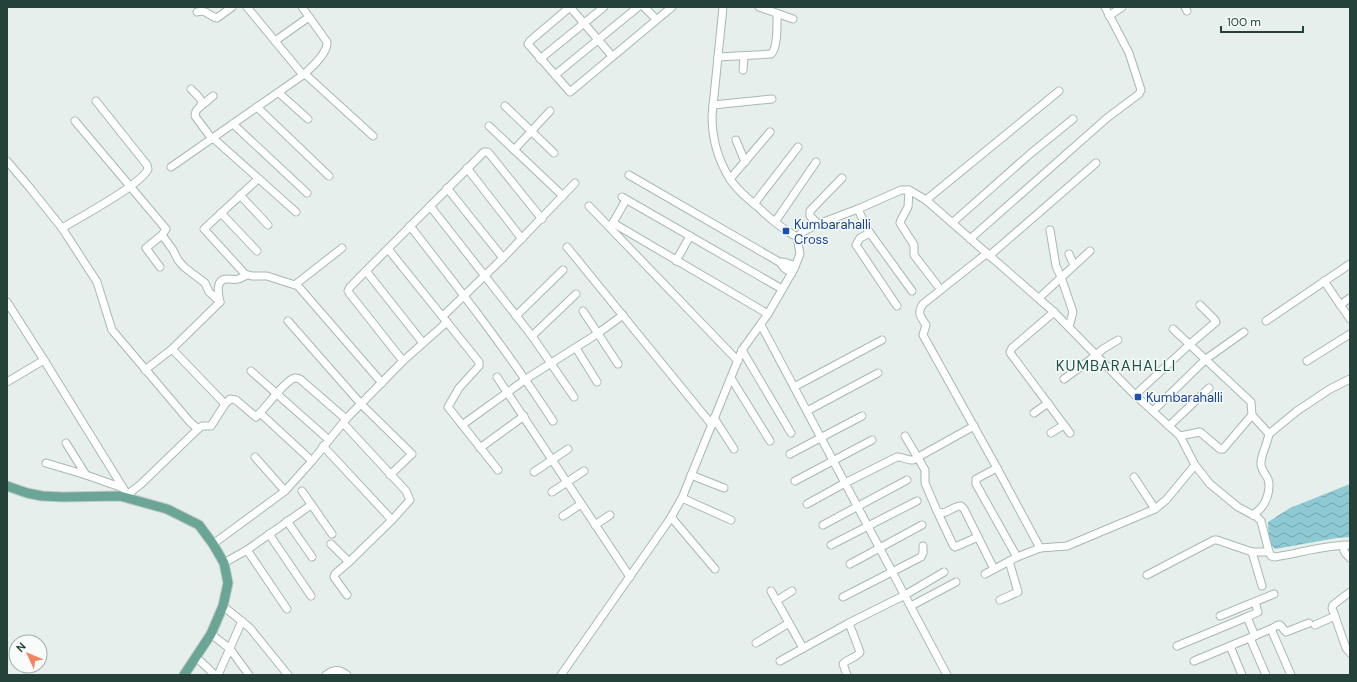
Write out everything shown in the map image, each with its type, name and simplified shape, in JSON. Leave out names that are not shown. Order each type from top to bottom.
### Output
[{"type":"main road","points":[[7,486],[27,493],[42,496],[129,497],[167,509],[199,525],[213,544],[224,563],[228,583],[223,606],[211,634],[184,675]]},
{"type":"street","points":[[196,12],[205,11],[217,18],[232,7]]},
{"type":"street","points":[[248,7],[304,75],[373,136]]},
{"type":"street","points":[[171,167],[279,93],[315,65],[327,48],[328,44],[302,7]]},
{"type":"street","points":[[612,56],[570,7],[528,44],[570,92],[672,7]]},
{"type":"street","points":[[540,59],[585,24],[604,7]]},
{"type":"street","points":[[555,75],[638,7]]},
{"type":"street","points":[[644,7],[656,19]]},
{"type":"street","points":[[722,7],[712,131],[722,163],[730,179],[741,193],[786,231],[797,237]]},
{"type":"street","points":[[759,7],[793,19]]},
{"type":"street","points":[[970,239],[1107,118],[1139,94],[1141,90],[1128,53],[1105,7]]},
{"type":"street","points":[[1109,16],[1122,7]]},
{"type":"street","points":[[718,57],[771,54],[774,52],[776,45],[777,14]]},
{"type":"street","points":[[275,41],[309,17]]},
{"type":"street","points":[[743,70],[744,56]]},
{"type":"street","points":[[191,89],[202,100],[201,106]]},
{"type":"street","points":[[926,200],[1059,91]]},
{"type":"street","points":[[279,93],[308,119]]},
{"type":"street","points":[[214,96],[196,111],[195,116],[212,138],[296,212]]},
{"type":"street","points":[[713,105],[772,99]]},
{"type":"street","points":[[62,228],[130,187],[146,173],[148,167],[96,101]]},
{"type":"street","points":[[505,106],[554,153]]},
{"type":"street","points":[[257,108],[329,176]]},
{"type":"street","points":[[514,150],[550,111]]},
{"type":"street","points":[[952,223],[1030,154],[1073,119]]},
{"type":"street","points":[[75,121],[166,229],[162,235],[146,248],[160,267]]},
{"type":"street","points":[[233,124],[307,193]]},
{"type":"street","points":[[489,126],[563,196]]},
{"type":"street","points":[[730,179],[770,132]]},
{"type":"street","points":[[736,140],[745,162]]},
{"type":"street","points":[[754,204],[798,147]]},
{"type":"street","points":[[403,361],[348,291],[447,188],[484,152],[488,152],[542,219]]},
{"type":"street","points":[[7,161],[62,228],[97,282],[112,330],[190,422],[198,429]]},
{"type":"street","points":[[775,222],[816,162]]},
{"type":"street","points":[[1040,548],[923,334],[926,325],[919,314],[919,310],[923,304],[988,255],[1096,163]]},
{"type":"street","points":[[467,168],[522,239]]},
{"type":"street","points":[[629,175],[781,263],[787,263],[793,270]]},
{"type":"street","points":[[818,224],[810,216],[810,211],[842,178]]},
{"type":"street","points":[[247,275],[204,229],[258,179]]},
{"type":"street","points":[[213,544],[285,491],[312,461],[344,421],[403,361],[423,343],[464,295],[542,219],[575,183]]},
{"type":"street","points":[[447,188],[503,258]]},
{"type":"street","points":[[797,237],[804,231],[818,224],[858,209],[901,190],[909,190],[926,200],[1054,312],[1135,395],[1180,436],[1195,466],[1210,484],[1238,507],[1261,521],[1271,556],[1275,557],[1336,545],[1347,545]]},
{"type":"street","points":[[909,190],[908,207],[900,222],[914,245],[914,255],[937,285]]},
{"type":"street","points":[[240,195],[268,225]]},
{"type":"street","points":[[611,226],[624,199],[782,289]]},
{"type":"street","points":[[430,206],[532,336],[574,397]]},
{"type":"street","points":[[588,206],[611,226],[738,361]]},
{"type":"street","points":[[858,209],[870,233],[912,291]]},
{"type":"street","points":[[221,213],[257,251]]},
{"type":"street","points":[[410,226],[464,295],[526,379],[553,421]]},
{"type":"street","points":[[611,226],[676,261],[768,314]]},
{"type":"street","points":[[1050,230],[1056,266],[1074,312],[1069,327]]},
{"type":"street","points":[[870,233],[860,238],[856,244],[897,306]]},
{"type":"street","points":[[162,235],[184,267],[205,283],[209,292],[220,302]]},
{"type":"street","points":[[676,261],[690,236]]},
{"type":"street","points":[[561,675],[630,577],[671,517],[682,498],[742,350],[761,325],[793,270],[800,254],[797,237]]},
{"type":"street","points":[[567,246],[623,315],[713,421],[734,449]]},
{"type":"street","points":[[296,284],[342,248]]},
{"type":"street","points":[[388,249],[480,364],[459,388],[448,406],[498,470]]},
{"type":"street","points":[[1038,298],[1090,251]]},
{"type":"street","points":[[1068,254],[1074,265]]},
{"type":"street","points":[[1266,321],[1350,264]]},
{"type":"street","points":[[516,316],[563,270]]},
{"type":"street","points":[[366,271],[423,343]]},
{"type":"street","points":[[220,302],[218,291],[222,280],[239,279],[247,275],[267,276],[296,284],[382,383]]},
{"type":"street","points":[[1324,281],[1350,319]]},
{"type":"street","points":[[532,336],[576,294]]},
{"type":"street","points":[[1340,305],[1350,298]]},
{"type":"street","points":[[7,302],[129,497],[198,429],[202,426],[212,426],[228,400],[236,400],[255,417],[290,380],[294,378],[301,380],[344,421],[406,492],[410,500],[392,520],[335,574],[334,577],[347,595]]},
{"type":"street","points":[[145,370],[172,349],[220,302]]},
{"type":"street","points":[[1135,395],[1216,321],[1200,305]]},
{"type":"street","points":[[583,311],[618,364]]},
{"type":"street","points":[[1054,312],[1012,348],[1010,352],[1070,433]]},
{"type":"street","points":[[462,425],[526,379],[576,348],[623,315]]},
{"type":"street","points":[[288,321],[361,404],[412,454],[390,475]]},
{"type":"street","points":[[761,325],[947,675]]},
{"type":"street","points":[[1174,329],[1251,402],[1252,415],[1269,434]]},
{"type":"street","points":[[1153,411],[1206,359],[1244,332]]},
{"type":"street","points":[[1307,361],[1350,334]]},
{"type":"street","points":[[794,387],[882,340]]},
{"type":"street","points":[[1064,379],[1118,340]]},
{"type":"street","points":[[576,348],[598,382]]},
{"type":"street","points":[[172,349],[225,404]]},
{"type":"street","points":[[742,350],[791,433]]},
{"type":"street","points":[[7,382],[44,360]]},
{"type":"street","points":[[251,371],[329,440]]},
{"type":"street","points":[[807,411],[878,373]]},
{"type":"street","points":[[497,377],[630,577]]},
{"type":"street","points":[[731,378],[770,441]]},
{"type":"street","points":[[1253,515],[1260,509],[1268,493],[1269,486],[1261,463],[1269,434],[1297,411],[1330,389],[1350,380]]},
{"type":"street","points":[[1170,426],[1210,388]]},
{"type":"street","points":[[1034,413],[1048,404]]},
{"type":"street","points":[[260,413],[312,461]]},
{"type":"street","points":[[1180,436],[1200,432],[1222,450],[1226,448],[1252,415]]},
{"type":"street","points":[[480,448],[524,416]]},
{"type":"street","points":[[790,454],[862,416]]},
{"type":"street","points":[[1051,433],[1064,425]]},
{"type":"street","points":[[807,504],[896,457],[909,461],[913,460],[974,426]]},
{"type":"street","points":[[905,436],[925,470],[924,484],[953,546],[978,537]]},
{"type":"street","points":[[795,481],[872,440]]},
{"type":"street","points":[[66,443],[86,475]]},
{"type":"street","points":[[323,446],[392,520]]},
{"type":"street","points":[[534,472],[568,448]]},
{"type":"street","points":[[254,457],[285,491]]},
{"type":"street","points":[[46,463],[123,488]]},
{"type":"street","points":[[985,574],[1040,548],[1067,546],[1154,509],[1166,500],[1195,466]]},
{"type":"street","points":[[997,468],[976,479],[976,484],[1017,558]]},
{"type":"street","points":[[552,492],[584,471]]},
{"type":"street","points":[[691,475],[724,488]]},
{"type":"street","points":[[1134,477],[1154,509]]},
{"type":"street","points":[[823,525],[907,480]]},
{"type":"street","points":[[302,491],[332,534]]},
{"type":"street","points":[[682,498],[731,520]]},
{"type":"street","points":[[831,545],[867,525],[917,501]]},
{"type":"street","points":[[563,516],[581,504]]},
{"type":"street","points":[[224,563],[247,550],[311,505]]},
{"type":"street","points":[[937,511],[943,513],[957,506],[961,506],[964,509],[994,569]]},
{"type":"street","points":[[596,525],[610,515]]},
{"type":"street","points":[[671,517],[715,569]]},
{"type":"street","points":[[287,522],[312,557]]},
{"type":"street","points":[[850,564],[922,525]]},
{"type":"street","points":[[269,534],[311,596]]},
{"type":"street","points":[[1148,575],[1214,540],[1252,552],[1269,552]]},
{"type":"street","points":[[332,544],[349,562]]},
{"type":"street","points":[[1347,545],[1343,549],[1350,558]]},
{"type":"street","points":[[843,597],[921,557],[923,553],[923,546]]},
{"type":"street","points":[[247,550],[287,609]]},
{"type":"street","points":[[1252,552],[1262,586]]},
{"type":"street","points":[[1000,600],[1018,592],[1009,562]]},
{"type":"street","points":[[780,661],[849,623],[905,595],[944,572]]},
{"type":"street","points":[[911,606],[956,582]]},
{"type":"street","points":[[771,591],[803,648]]},
{"type":"street","points":[[776,601],[792,591]]},
{"type":"street","points":[[1349,649],[1332,608],[1333,605],[1350,592]]},
{"type":"street","points":[[1220,616],[1274,594]]},
{"type":"street","points":[[1177,646],[1258,612],[1255,602]]},
{"type":"street","points":[[223,606],[250,628],[288,675]]},
{"type":"street","points":[[1194,661],[1278,625],[1280,625],[1286,632],[1335,616]]},
{"type":"street","points":[[1247,617],[1266,675]]},
{"type":"street","points":[[196,657],[217,675],[242,621]]},
{"type":"street","points":[[756,643],[789,623]]},
{"type":"street","points":[[847,675],[843,664],[857,656],[860,652],[849,623]]},
{"type":"street","points":[[1271,629],[1291,675]]},
{"type":"street","points":[[211,634],[230,649],[249,675]]},
{"type":"street","points":[[1230,646],[1242,675]]},
{"type":"street","points":[[326,675],[331,671],[338,670],[347,675]]},
{"type":"water","points":[[1350,484],[1350,537],[1275,549],[1269,542],[1268,522],[1290,508]]},
{"type":"place","name":"Kumbarahalli Cross","points":[[786,231]]},
{"type":"place","name":"Kumbarahalli","points":[[1138,397]]},
{"type":"district","name":"KUMBARAHALLI","points":[[1116,366]]}]
